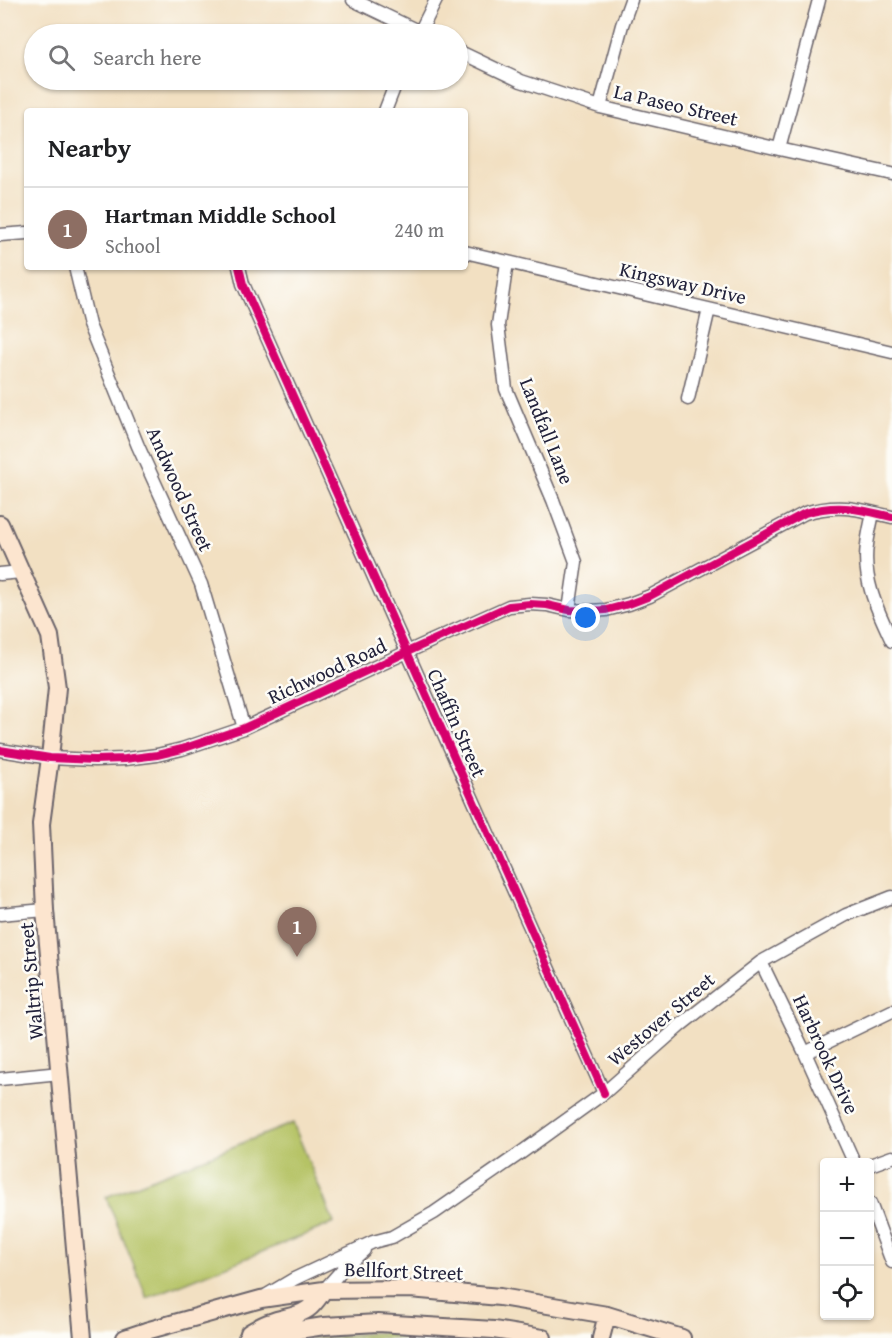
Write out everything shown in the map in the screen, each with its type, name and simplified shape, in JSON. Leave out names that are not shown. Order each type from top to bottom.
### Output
[{"type":"main road","name":"Waltrip Street","points":[[0,524],[50,636],[57,688],[41,824],[45,910],[83,1338]]},
{"type":"main road","name":"Bellfort Street","points":[[124,1338],[261,1299],[324,1290],[410,1289],[500,1297],[607,1315],[682,1338]]},
{"type":"main road","points":[[244,1338],[265,1324],[297,1316],[307,1311],[324,1290]]},
{"type":"main road","points":[[601,1338],[607,1315]]},
{"type":"main road","points":[[244,1338],[324,1326],[378,1323],[494,1330],[543,1338]]},
{"type":"street","points":[[353,0],[401,24]]},
{"type":"street","points":[[425,24],[436,0]]},
{"type":"street","points":[[600,107],[631,0]]},
{"type":"street","points":[[779,150],[819,0]]},
{"type":"street","name":"La Paseo Street","points":[[468,56],[521,81],[600,107],[779,150],[892,174]]},
{"type":"street","points":[[386,108],[394,90]]},
{"type":"street","points":[[0,235],[24,233]]},
{"type":"street","name":"Kingsway Drive","points":[[468,253],[892,352]]},
{"type":"street","name":"Landfall Lane","points":[[507,262],[498,326],[506,389],[576,562],[569,609]]},
{"type":"street","name":"Andwood Street","points":[[76,270],[88,325],[138,446],[201,584],[244,729]]},
{"type":"street","name":"Chaffin Street","points":[[240,270],[243,284],[604,1093]]},
{"type":"street","points":[[688,399],[709,309]]},
{"type":"street","name":"Richwood Road","points":[[0,750],[50,758],[95,760],[157,755],[182,749],[244,729],[509,606],[531,604],[588,611],[606,610],[639,600],[805,513],[842,506],[892,517]]},
{"type":"street","points":[[873,513],[866,547],[867,568],[876,605],[892,641]]},
{"type":"street","points":[[0,574],[21,572]]},
{"type":"street","name":"Westover Street","points":[[261,1299],[294,1279],[373,1242],[392,1237],[434,1213],[604,1093],[682,1024],[761,962],[846,915],[892,897]]},
{"type":"street","points":[[0,914],[45,910]]},
{"type":"street","name":"Harbrook Drive","points":[[761,962],[852,1158]]},
{"type":"street","points":[[805,1053],[892,1011]]},
{"type":"street","points":[[0,1079],[60,1073]]},
{"type":"street","points":[[874,1164],[892,1157]]},
{"type":"street","points":[[873,1212],[892,1262]]},
{"type":"street","name":"Westover Street","points":[[324,1290],[373,1242]]},
{"type":"green space","points":[[293,1123],[334,1223],[147,1298],[106,1197]]},
{"type":"green space","points":[[375,1333],[412,1333],[491,1338],[310,1338]]},
{"type":"cycle path","points":[[240,270],[243,284],[604,1093]]},
{"type":"cycle path","points":[[0,750],[50,758],[95,760],[157,755],[182,749],[244,728],[509,606],[530,604],[569,610],[606,610],[650,596],[805,513],[839,508],[892,517]]},
{"type":"place","name":"Hartman Middle School","points":[[297,957]]}]
